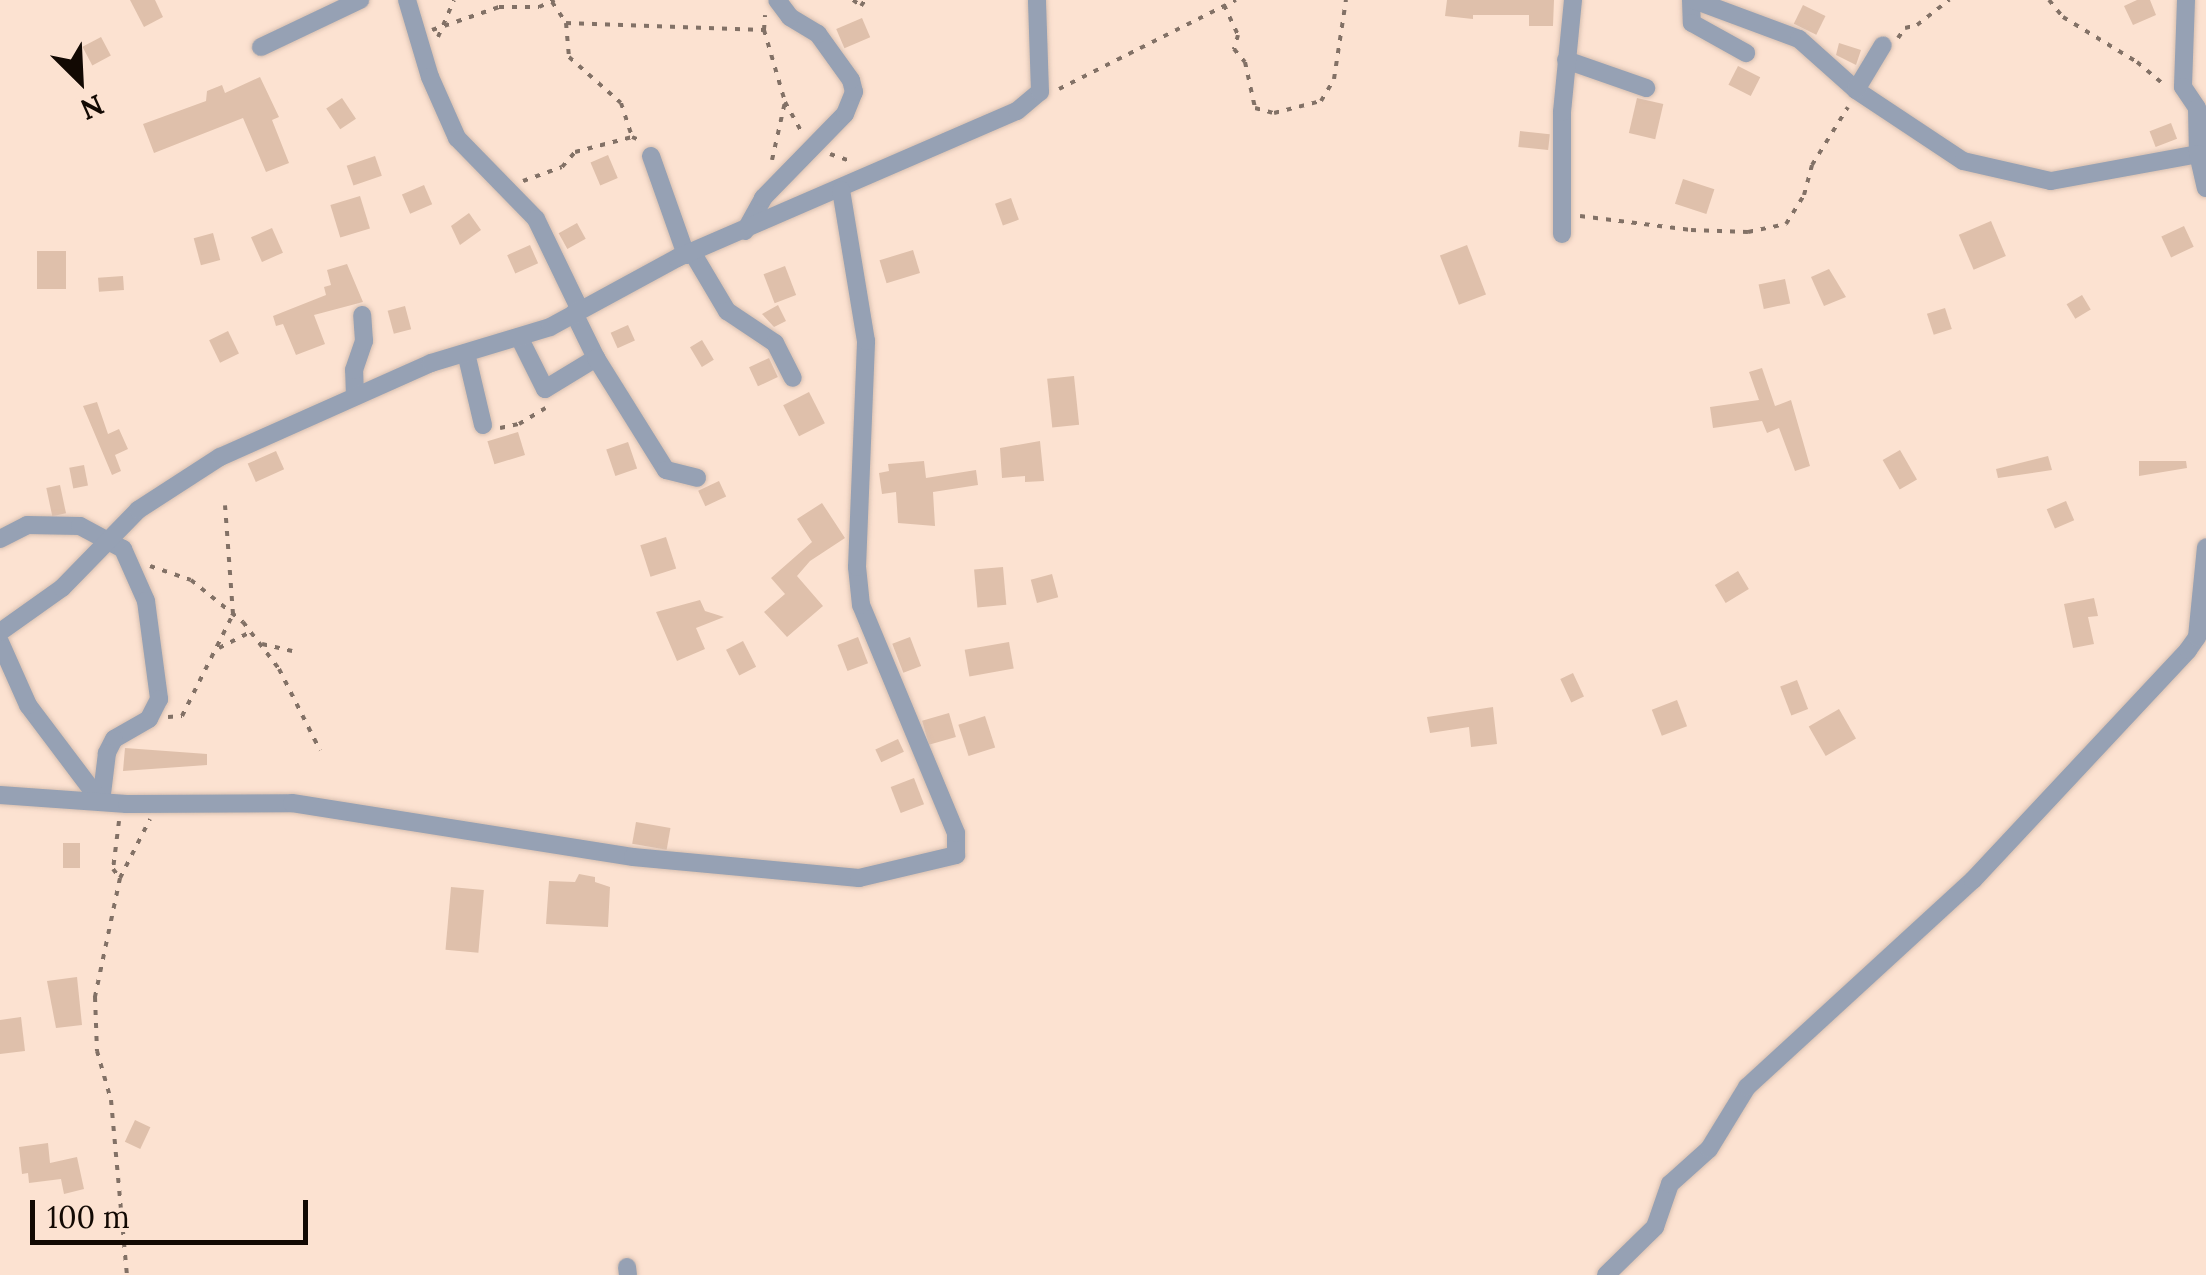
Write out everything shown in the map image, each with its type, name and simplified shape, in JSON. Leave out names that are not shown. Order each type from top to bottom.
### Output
[{"type":"street","points":[[261,47],[360,0]]},
{"type":"street","points":[[407,0],[456,138],[545,233],[596,358],[666,470],[697,478]]},
{"type":"street","points":[[0,632],[62,588],[138,510],[172,484],[220,457],[355,396],[577,312],[689,253],[878,174],[1032,102],[1040,92],[1037,0]]},
{"type":"street","points":[[1562,234],[1566,60],[1573,0]]},
{"type":"street","points":[[1746,53],[1692,24],[1692,0],[1798,39],[1856,90],[1963,161],[2051,181],[2198,154]]},
{"type":"street","points":[[2186,0],[2183,87],[2203,106],[2198,154],[2206,188]]},
{"type":"street","points":[[746,231],[764,198],[852,103],[851,80],[818,34],[772,3]]},
{"type":"street","points":[[1856,90],[1883,45]]},
{"type":"street","points":[[1566,60],[1646,88]]},
{"type":"street","points":[[651,156],[689,253],[727,310],[775,343],[793,378]]},
{"type":"street","points":[[0,795],[121,804],[292,803],[632,857],[860,878],[956,855],[956,832],[862,605],[858,568],[866,342],[840,190]]},
{"type":"street","points":[[355,396],[354,370],[364,340],[362,315]]},
{"type":"street","points":[[519,337],[546,389],[596,358]]},
{"type":"street","points":[[466,353],[483,426]]},
{"type":"street","points":[[0,538],[28,525],[80,526],[122,549],[146,601],[159,699],[149,719],[114,739],[107,753],[101,802]]},
{"type":"street","points":[[1606,1275],[1655,1227],[1670,1184],[1709,1149],[1747,1088],[1973,880],[2188,650],[2196,637],[2206,547]]},
{"type":"street","points":[[0,642],[28,705],[101,802]]},
{"type":"path","points":[[427,65],[454,0]]},
{"type":"path","points":[[853,0],[862,6],[866,0]]},
{"type":"path","points":[[1032,102],[1236,0]]},
{"type":"path","points":[[1224,5],[1238,35],[1234,49],[1245,62],[1255,108],[1274,114],[1321,101],[1334,79],[1346,0]]},
{"type":"path","points":[[1883,45],[1896,40],[1906,28],[1917,25],[1949,0]]},
{"type":"path","points":[[2049,0],[2063,17],[2138,62],[2168,88],[2183,87]]},
{"type":"path","points":[[418,32],[500,7],[539,7],[553,1],[566,23],[569,57],[622,103],[632,137]]},
{"type":"path","points":[[772,3],[764,30],[785,102],[810,148],[848,159],[878,174]]},
{"type":"path","points":[[566,23],[764,30]]},
{"type":"path","points":[[1560,213],[1692,230],[1748,232],[1786,224],[1804,195],[1812,165],[1856,90]]},
{"type":"path","points":[[770,167],[785,102]]},
{"type":"path","points":[[504,188],[562,168],[575,152],[632,137],[645,142],[651,156]]},
{"type":"path","points":[[483,426],[504,428],[519,424],[547,407],[546,389]]},
{"type":"path","points":[[149,719],[182,716],[233,614],[226,505]]},
{"type":"path","points":[[130,565],[161,566],[191,580],[251,631],[320,750]]},
{"type":"path","points":[[218,648],[251,631]]},
{"type":"path","points":[[262,644],[292,651]]},
{"type":"path","points":[[120,878],[114,869],[121,804]]},
{"type":"path","points":[[127,1275],[110,1100],[97,1051],[94,997],[120,878],[128,856],[149,824],[152,804]]},
{"type":"building","points":[[130,0],[155,0],[163,17],[144,27]]},
{"type":"building","points":[[1447,0],[1554,0],[1553,26],[1529,26],[1529,15],[1473,15],[1473,19],[1445,16]]},
{"type":"building","points":[[2150,0],[2156,15],[2133,25],[2124,6]]},
{"type":"building","points":[[1803,5],[1825,16],[1816,35],[1794,24]]},
{"type":"building","points":[[862,18],[870,37],[844,48],[836,29]]},
{"type":"building","points":[[101,37],[111,56],[92,65],[82,47]]},
{"type":"building","points":[[1839,43],[1861,50],[1856,65],[1836,55]]},
{"type":"building","points":[[1738,66],[1760,77],[1751,96],[1728,85]]},
{"type":"building","points":[[260,77],[279,117],[272,120],[289,163],[266,172],[243,118],[154,153],[143,124],[206,101],[207,91],[222,85],[225,93]]},
{"type":"building","points":[[342,98],[356,119],[340,129],[326,109]]},
{"type":"building","points":[[1637,98],[1663,104],[1655,139],[1629,133]]},
{"type":"building","points":[[2171,123],[2177,139],[2156,147],[2150,131]]},
{"type":"building","points":[[1520,131],[1550,134],[1548,150],[1518,147]]},
{"type":"building","points":[[608,155],[618,178],[600,185],[591,162]]},
{"type":"building","points":[[375,156],[382,176],[353,186],[347,166]]},
{"type":"building","points":[[1683,179],[1714,189],[1706,214],[1675,204]]},
{"type":"building","points":[[424,185],[432,204],[410,214],[402,194]]},
{"type":"building","points":[[360,196],[370,229],[340,238],[330,205]]},
{"type":"building","points":[[1011,198],[1019,220],[1003,225],[995,204]]},
{"type":"building","points":[[469,213],[481,230],[460,245],[451,226]]},
{"type":"building","points":[[1991,221],[2006,256],[1974,270],[1959,235]]},
{"type":"building","points":[[577,223],[586,239],[567,249],[559,233]]},
{"type":"building","points":[[2184,226],[2194,247],[2171,257],[2161,237]]},
{"type":"building","points":[[272,228],[283,253],[262,262],[251,237]]},
{"type":"building","points":[[213,233],[220,260],[201,265],[194,238]]},
{"type":"building","points":[[530,245],[538,263],[515,273],[507,255]]},
{"type":"building","points":[[1467,245],[1486,294],[1459,305],[1440,255]]},
{"type":"building","points":[[913,250],[920,273],[887,283],[880,260]]},
{"type":"building","points":[[37,251],[66,251],[66,289],[37,289]]},
{"type":"building","points":[[347,264],[363,302],[314,315],[325,344],[296,355],[283,324],[276,326],[273,316],[326,295],[324,287],[331,285],[327,270]]},
{"type":"building","points":[[785,266],[796,295],[775,303],[764,274]]},
{"type":"building","points":[[1829,269],[1846,297],[1824,306],[1811,277]]},
{"type":"building","points":[[123,276],[124,290],[99,292],[98,278]]},
{"type":"building","points":[[1785,279],[1790,303],[1764,309],[1759,285]]},
{"type":"building","points":[[2082,295],[2091,310],[2075,319],[2067,304]]},
{"type":"building","points":[[778,305],[786,321],[774,327],[762,314]]},
{"type":"building","points":[[405,306],[411,329],[394,334],[388,311]]},
{"type":"building","points":[[1945,308],[1952,329],[1934,335],[1927,314]]},
{"type":"building","points":[[628,325],[635,341],[618,348],[611,333]]},
{"type":"building","points":[[228,331],[239,353],[220,363],[209,340]]},
{"type":"building","points":[[702,340],[714,360],[702,367],[690,347]]},
{"type":"building","points":[[769,358],[778,377],[758,386],[749,367]]},
{"type":"building","points":[[1762,368],[1775,406],[1791,400],[1810,466],[1795,471],[1779,428],[1767,433],[1762,421],[1713,428],[1710,407],[1759,400],[1749,372]]},
{"type":"building","points":[[1074,376],[1079,425],[1052,428],[1047,379]]},
{"type":"building","points":[[809,392],[825,423],[799,436],[783,405]]},
{"type":"building","points":[[97,402],[108,434],[119,429],[128,449],[115,455],[121,471],[112,475],[83,406]]},
{"type":"building","points":[[518,432],[525,455],[494,464],[487,441]]},
{"type":"building","points":[[1040,441],[1044,481],[1025,482],[1025,476],[1002,478],[1000,448]]},
{"type":"building","points":[[628,442],[637,468],[615,476],[606,449]]},
{"type":"building","points":[[1900,450],[1917,479],[1900,489],[1883,460]]},
{"type":"building","points":[[276,451],[284,469],[256,482],[248,464]]},
{"type":"building","points":[[2048,456],[2052,470],[1998,478],[1996,469]]},
{"type":"building","points":[[924,461],[926,478],[976,470],[978,485],[933,492],[935,526],[898,523],[896,492],[882,494],[879,473],[889,471],[888,464]]},
{"type":"building","points":[[2139,461],[2186,461],[2187,468],[2139,476]]},
{"type":"building","points":[[84,465],[88,486],[73,488],[69,468]]},
{"type":"building","points":[[719,481],[726,496],[705,506],[698,491]]},
{"type":"building","points":[[60,485],[66,513],[52,516],[46,488]]},
{"type":"building","points":[[2066,501],[2074,520],[2055,529],[2047,509]]},
{"type":"building","points":[[822,503],[845,538],[810,561],[797,576],[823,606],[787,637],[764,612],[785,594],[771,578],[812,542],[797,519]]},
{"type":"building","points":[[666,537],[676,568],[651,577],[640,545]]},
{"type":"building","points":[[1003,567],[1006,605],[977,607],[974,570]]},
{"type":"building","points":[[1738,571],[1749,589],[1726,603],[1715,585]]},
{"type":"building","points":[[1052,574],[1058,597],[1037,603],[1031,580]]},
{"type":"building","points":[[2094,598],[2098,616],[2088,617],[2094,644],[2073,648],[2064,604]]},
{"type":"building","points":[[700,600],[705,611],[724,617],[696,628],[705,649],[677,661],[656,612]]},
{"type":"building","points":[[858,637],[868,663],[847,671],[837,645]]},
{"type":"building","points":[[910,637],[921,666],[903,673],[892,644]]},
{"type":"building","points":[[743,641],[756,667],[739,675],[726,650]]},
{"type":"building","points":[[1009,642],[1014,669],[969,676],[965,650]]},
{"type":"building","points":[[1573,673],[1584,697],[1571,702],[1560,679]]},
{"type":"building","points":[[1797,680],[1808,709],[1791,715],[1780,686]]},
{"type":"building","points":[[1677,700],[1687,726],[1662,736],[1652,710]]},
{"type":"building","points":[[1493,707],[1497,744],[1471,747],[1469,727],[1430,733],[1427,717]]},
{"type":"building","points":[[1839,709],[1856,738],[1826,756],[1809,726]]},
{"type":"building","points":[[949,713],[956,737],[929,745],[922,721]]},
{"type":"building","points":[[985,716],[995,747],[969,756],[958,725]]},
{"type":"building","points":[[898,739],[904,752],[881,762],[875,750]]},
{"type":"building","points":[[125,748],[207,754],[207,765],[123,771]]},
{"type":"building","points":[[914,778],[924,804],[901,813],[891,787]]},
{"type":"building","points":[[636,822],[670,828],[667,850],[632,844]]},
{"type":"building","points":[[63,843],[80,843],[80,868],[63,868]]},
{"type":"building","points":[[579,874],[595,877],[595,882],[610,887],[608,927],[546,924],[549,881],[575,882]]},
{"type":"building","points":[[451,887],[484,890],[478,953],[446,950]]},
{"type":"building","points":[[77,977],[82,1025],[56,1028],[47,981]]},
{"type":"building","points":[[21,1017],[25,1051],[0,1054],[0,1020]]},
{"type":"building","points":[[135,1120],[150,1127],[140,1149],[125,1142]]},
{"type":"building","points":[[48,1143],[50,1163],[77,1157],[84,1189],[64,1194],[61,1179],[29,1183],[28,1173],[22,1174],[19,1147]]}]
